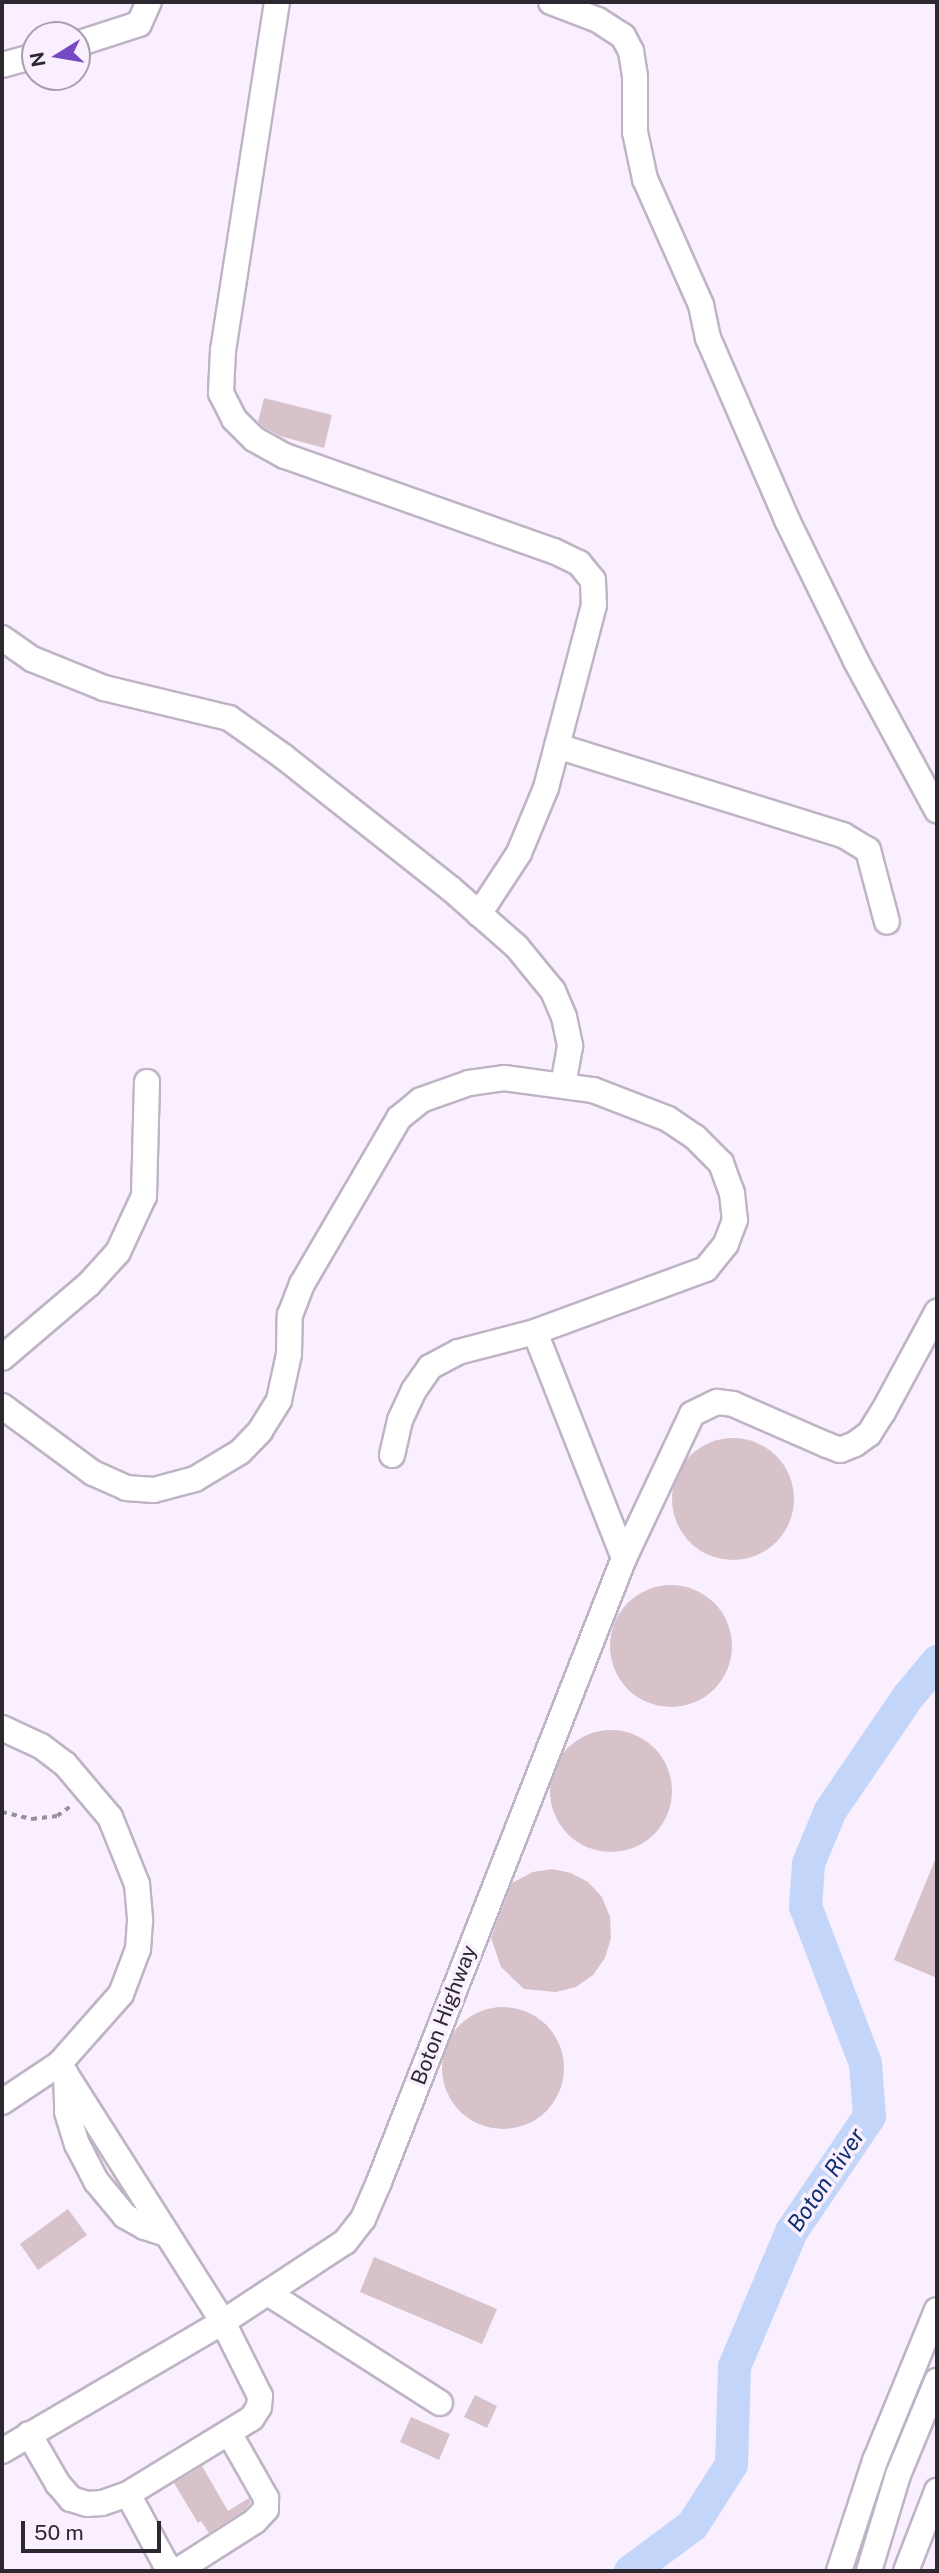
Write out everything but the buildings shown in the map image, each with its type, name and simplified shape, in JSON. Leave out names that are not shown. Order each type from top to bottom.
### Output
[{"type":"street","points":[[91,39],[139,24],[149,2]]},
{"type":"street","points":[[277,2],[223,350],[221,393],[234,419],[254,439],[285,456],[554,551],[579,563],[593,580],[594,606],[546,788],[519,853],[479,914]]},
{"type":"street","points":[[551,2],[598,20],[622,36],[631,51],[635,77],[635,132],[645,179],[701,305],[708,338],[787,520],[856,661],[937,810]]},
{"type":"street","points":[[2,65],[21,60]]},
{"type":"street","points":[[2,638],[32,659],[104,688],[229,718],[284,757],[517,947],[553,991],[564,1017],[570,1046],[563,1084]]},
{"type":"street","points":[[557,746],[843,835],[868,850],[887,922]]},
{"type":"street","points":[[2,1406],[93,1473],[126,1488],[154,1490],[195,1479],[240,1452],[260,1431],[279,1400],[289,1354],[290,1315],[302,1284],[399,1118],[421,1100],[469,1083],[504,1078],[593,1090],[656,1114],[695,1137],[721,1163],[732,1193],[735,1220],[726,1244],[706,1269],[535,1332],[458,1352],[430,1367],[414,1390],[400,1420],[392,1454]]},
{"type":"street","points":[[2,1358],[89,1283],[118,1252],[144,1196],[147,1082]]},
{"type":"street","name":"Boton Highway","points":[[2,2451],[223,2322],[345,2242],[363,2219],[624,1558],[692,1414],[717,1402],[733,1404],[827,1446],[840,1450],[855,1444],[869,1434],[883,1412],[937,1312]]},
{"type":"street","points":[[535,1332],[624,1558]]},
{"type":"street","points":[[2,1728],[41,1746],[65,1764],[87,1794],[110,1817],[134,1873],[140,1921],[138,1949],[121,1994],[62,2068],[2,2102]]},
{"type":"street","points":[[29,2434],[58,2484],[71,2499],[87,2504],[128,2494],[229,2433],[252,2418],[259,2407],[260,2396],[223,2322],[62,2068]]},
{"type":"street","points":[[268,2294],[440,2403]]},
{"type":"street","points":[[839,2571],[875,2461],[937,2310]]},
{"type":"street","points":[[869,2571],[898,2475],[937,2381]]},
{"type":"street","points":[[128,2494],[164,2561],[170,2569],[180,2569],[255,2521],[266,2509],[266,2498],[229,2433]]},
{"type":"street","points":[[906,2571],[937,2491]]},
{"type":"path","points":[[2,1812],[32,1819],[57,1816],[87,1794]]},
{"type":"waterway","name":"Boton River","points":[[630,2571],[692,2525],[731,2464],[734,2366],[791,2231],[869,2116],[865,2063],[805,1906],[808,1863],[830,1810],[907,1697],[937,1661]]}]
